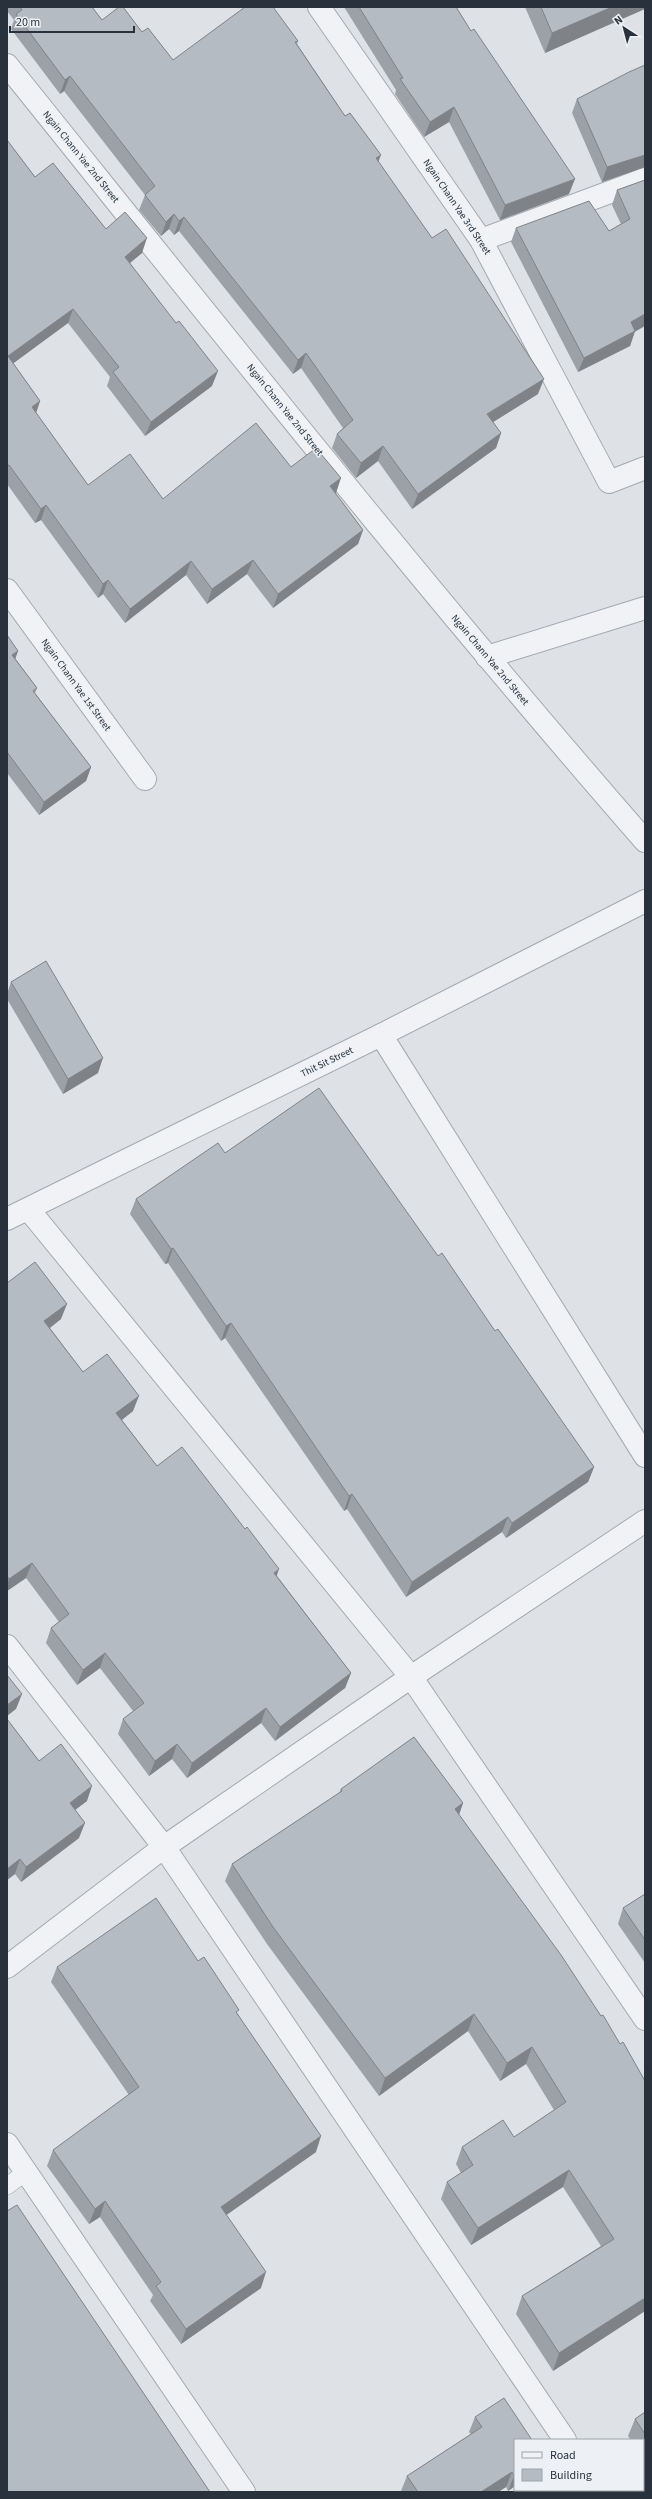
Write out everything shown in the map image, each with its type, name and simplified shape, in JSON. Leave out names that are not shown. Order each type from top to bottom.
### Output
[{"type":"street","name":"Ngain Chann Yae 3rd Street","points":[[319,7],[481,240],[609,482],[645,468]]},
{"type":"street","name":"Ngain Chann Yae 2nd Street","points":[[7,65],[371,518],[487,657],[645,841]]},
{"type":"street","points":[[481,240],[645,179]]},
{"type":"street","name":"Ngain Chann Yae 1st Street","points":[[7,590],[144,779]]},
{"type":"street","points":[[487,657],[645,608]]},
{"type":"street","name":"Thit Sit Street","points":[[7,1219],[29,1210],[381,1035],[645,901]]},
{"type":"street","points":[[381,1035],[645,1456]]},
{"type":"street","points":[[29,1210],[411,1677],[645,2019]]},
{"type":"street","points":[[7,1967],[164,1847],[411,1677],[645,1521]]},
{"type":"street","points":[[7,1646],[164,1847],[564,2439]]},
{"type":"street","points":[[7,2144],[244,2492]]},
{"type":"lane","points":[[7,2186],[26,2172]]},
{"type":"building","points":[[20,7],[92,7],[102,20],[119,7],[123,7],[142,32],[148,28],[173,60],[245,7],[273,7],[298,41],[295,42],[345,116],[350,113],[381,155],[376,158],[432,238],[446,229],[544,379],[487,414],[501,433],[418,494],[383,446],[361,463],[337,434],[353,420],[306,353],[298,360],[184,217],[179,221],[174,214],[166,222],[145,195],[155,186],[70,76],[65,80],[16,14],[22,10]]},
{"type":"building","points":[[359,7],[456,7],[471,31],[474,29],[575,179],[505,205],[454,107],[430,122],[400,79],[403,78]]},
{"type":"building","points":[[541,7],[612,7],[552,33]]},
{"type":"building","points":[[645,65],[645,155],[607,167],[577,99]]},
{"type":"building","points":[[7,140],[35,177],[53,163],[106,229],[125,212],[147,238],[125,257],[176,323],[179,321],[218,371],[151,422],[113,372],[119,367],[73,309],[8,356],[40,401],[32,407],[88,485],[130,454],[163,499],[256,423],[291,467],[316,448],[341,478],[330,486],[363,530],[278,594],[253,560],[212,589],[191,561],[130,609],[108,580],[103,584],[46,505],[41,509],[9,465],[7,466]]},
{"type":"building","points":[[645,180],[645,314],[631,322],[635,331],[584,358],[516,228],[589,201],[609,231],[630,219],[617,190]]},
{"type":"building","points":[[7,635],[18,651],[12,655],[37,688],[33,691],[91,767],[44,802],[7,752]]},
{"type":"building","points":[[46,961],[103,1058],[68,1079],[11,982]]},
{"type":"building","points":[[319,1088],[438,1256],[442,1253],[495,1331],[498,1329],[594,1467],[512,1523],[508,1517],[412,1582],[352,1494],[349,1496],[231,1323],[226,1326],[173,1248],[171,1249],[136,1199],[218,1143],[225,1153]]},
{"type":"building","points":[[35,1262],[67,1304],[44,1321],[83,1372],[107,1354],[139,1396],[116,1413],[157,1466],[182,1447],[245,1529],[247,1527],[279,1569],[274,1573],[351,1673],[280,1727],[266,1708],[192,1763],[177,1744],[155,1761],[123,1719],[144,1703],[105,1653],[83,1670],[51,1628],[69,1614],[32,1563],[9,1579],[7,1576],[7,1283]]},
{"type":"building","points":[[7,1675],[22,1694],[7,1705]]},
{"type":"building","points":[[7,1719],[39,1761],[61,1744],[92,1786],[70,1803],[85,1823],[26,1867],[20,1859],[7,1869]]},
{"type":"building","points":[[414,1737],[463,1803],[455,1809],[561,1955],[601,2016],[603,2015],[620,2044],[623,2042],[645,2081],[645,2298],[559,2353],[522,2296],[614,2239],[569,2170],[478,2228],[447,2182],[473,2165],[462,2147],[503,2120],[514,2137],[566,2102],[532,2047],[507,2063],[474,2014],[385,2078],[273,1927],[232,1864],[342,1791],[341,1789]]},
{"type":"building","points":[[645,1894],[645,1940],[623,1908]]},
{"type":"building","points":[[156,1898],[198,1961],[204,1957],[239,2010],[236,2012],[321,2136],[221,2207],[266,2272],[186,2329],[156,2286],[161,2282],[105,2201],[95,2209],[53,2150],[139,2087],[57,1967]]},
{"type":"building","points":[[17,2205],[210,2492],[7,2492],[7,2211]]},
{"type":"building","points":[[504,2398],[531,2439],[514,2439],[514,2476],[512,2472],[481,2492],[418,2492],[407,2476],[482,2427],[475,2417]]},
{"type":"building","points":[[645,2412],[645,2434],[635,2419]]}]
